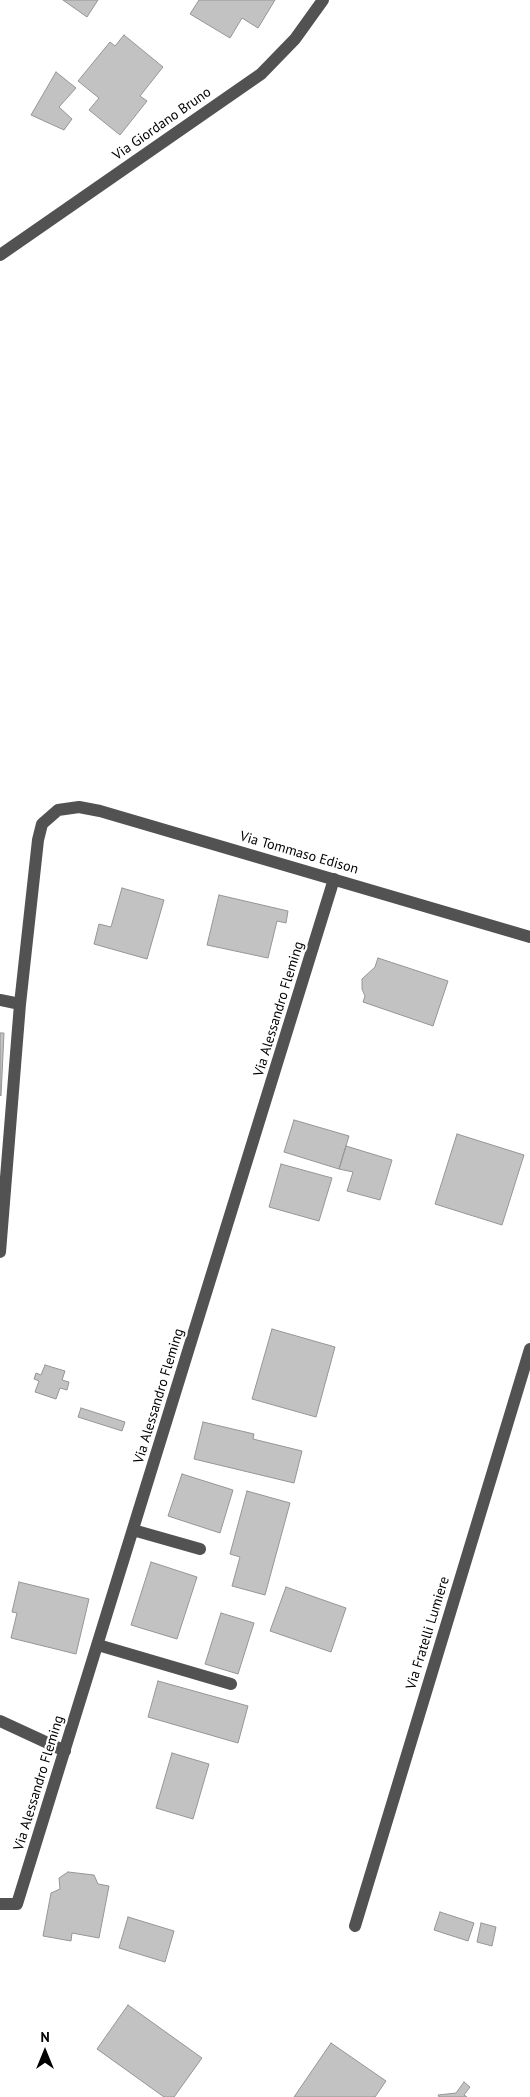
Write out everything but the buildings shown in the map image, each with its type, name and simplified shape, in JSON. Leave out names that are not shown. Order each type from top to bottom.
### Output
[{"type":"street","name":"Via Giordano Bruno","points":[[0,255],[261,74],[295,39],[323,0]]},
{"type":"street","name":"Via Tommaso Edison","points":[[20,1004],[38,840],[42,824],[58,810],[79,807],[100,811],[530,936]]},
{"type":"street","name":"Via Alessandro Fleming","points":[[0,1904],[17,1904],[334,880]]},
{"type":"street","points":[[0,1000],[20,1004],[0,1252]]},
{"type":"street","name":"Via Fratelli Lumiere","points":[[355,1926],[530,1349]]},
{"type":"street","points":[[133,1530],[200,1549]]},
{"type":"street","points":[[98,1645],[231,1684]]},
{"type":"street","points":[[0,1721],[65,1750]]}]
